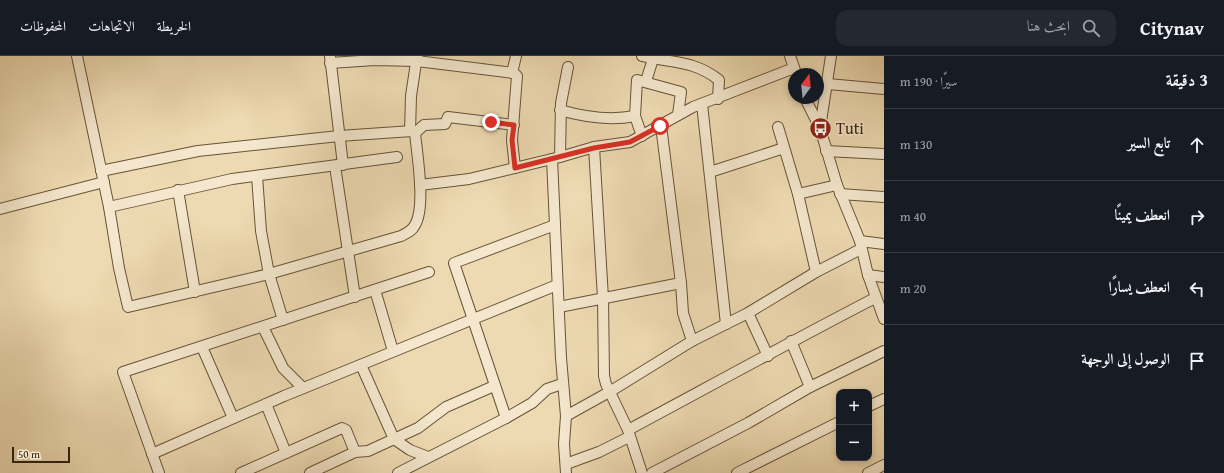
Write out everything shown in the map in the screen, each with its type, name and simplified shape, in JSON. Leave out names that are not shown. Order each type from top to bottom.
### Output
[{"type":"street","points":[[77,56],[109,206],[119,268],[128,307],[269,274],[348,253],[410,232],[416,224],[419,214],[420,185],[412,132],[411,96],[417,59]]},
{"type":"street","points":[[512,73],[516,56]]},
{"type":"street","points":[[642,56],[655,57],[694,65],[712,74],[719,80],[718,99]]},
{"type":"street","points":[[790,56],[794,68]]},
{"type":"street","points":[[820,128],[828,84],[831,56]]},
{"type":"street","points":[[646,81],[655,57]]},
{"type":"street","points":[[355,297],[348,253],[339,166],[339,136],[330,59],[417,59],[512,73],[517,76],[512,140],[515,168]]},
{"type":"street","points":[[568,67],[560,110],[556,158],[555,225],[562,384],[566,416],[564,444],[566,469],[599,452],[628,434],[768,356],[791,341],[875,298]]},
{"type":"street","points":[[420,185],[469,179],[594,148],[630,142],[678,115],[702,104],[788,74]]},
{"type":"street","points":[[642,136],[635,116],[636,81],[639,79],[681,92],[678,115]]},
{"type":"street","points":[[828,84],[884,89]]},
{"type":"street","points":[[702,104],[726,324]]},
{"type":"street","points":[[808,104],[820,128],[838,190],[860,245],[875,298],[884,319]]},
{"type":"street","points":[[560,110],[595,118],[625,118],[635,116]]},
{"type":"street","points":[[101,171],[198,151],[339,136],[412,132],[424,125],[445,124],[448,117],[514,125]]},
{"type":"street","points":[[660,126],[681,283],[683,313],[692,341]]},
{"type":"street","points":[[778,127],[798,194],[816,272]]},
{"type":"street","points":[[594,148],[602,298],[604,376],[642,473]]},
{"type":"street","points":[[710,172],[784,148]]},
{"type":"street","points":[[826,151],[884,154]]},
{"type":"street","points":[[109,206],[178,190],[257,176],[397,157]]},
{"type":"street","points":[[257,176],[261,231],[269,274],[283,320]]},
{"type":"street","points":[[0,209],[104,182]]},
{"type":"street","points":[[178,190],[195,292]]},
{"type":"street","points":[[798,194],[838,190],[884,197]]},
{"type":"street","points":[[506,418],[454,263],[555,225]]},
{"type":"street","points":[[566,416],[611,391],[692,341],[748,313],[860,245],[884,244]]},
{"type":"street","points":[[159,473],[124,372],[429,272]]},
{"type":"street","points":[[868,275],[884,277]]},
{"type":"street","points":[[559,307],[681,283]]},
{"type":"street","points":[[152,454],[303,388],[557,285]]},
{"type":"street","points":[[375,290],[393,351]]},
{"type":"street","points":[[748,313],[768,356]]},
{"type":"street","points":[[263,327],[283,368],[303,388]]},
{"type":"street","points":[[791,341],[810,387]]},
{"type":"street","points":[[202,347],[233,418]]},
{"type":"street","points":[[652,473],[748,423],[810,387],[884,351]]},
{"type":"street","points":[[361,365],[394,439],[410,450],[428,457]]},
{"type":"street","points":[[398,473],[506,418],[532,403],[547,389],[562,384]]},
{"type":"street","points":[[310,473],[355,452],[368,451],[418,428],[446,407],[494,386]]},
{"type":"street","points":[[872,405],[884,399]]},
{"type":"street","points":[[266,404],[286,453]]},
{"type":"street","points":[[737,473],[836,424]]},
{"type":"street","points":[[241,473],[344,428],[355,452]]},
{"type":"street","points":[[868,473],[884,465]]},
{"type":"place","name":"Tuti","points":[[820,128]]},
{"type":"route","points":[[491,122],[514,125],[512,140],[515,168],[560,158],[594,148],[630,142],[660,126]]}]
